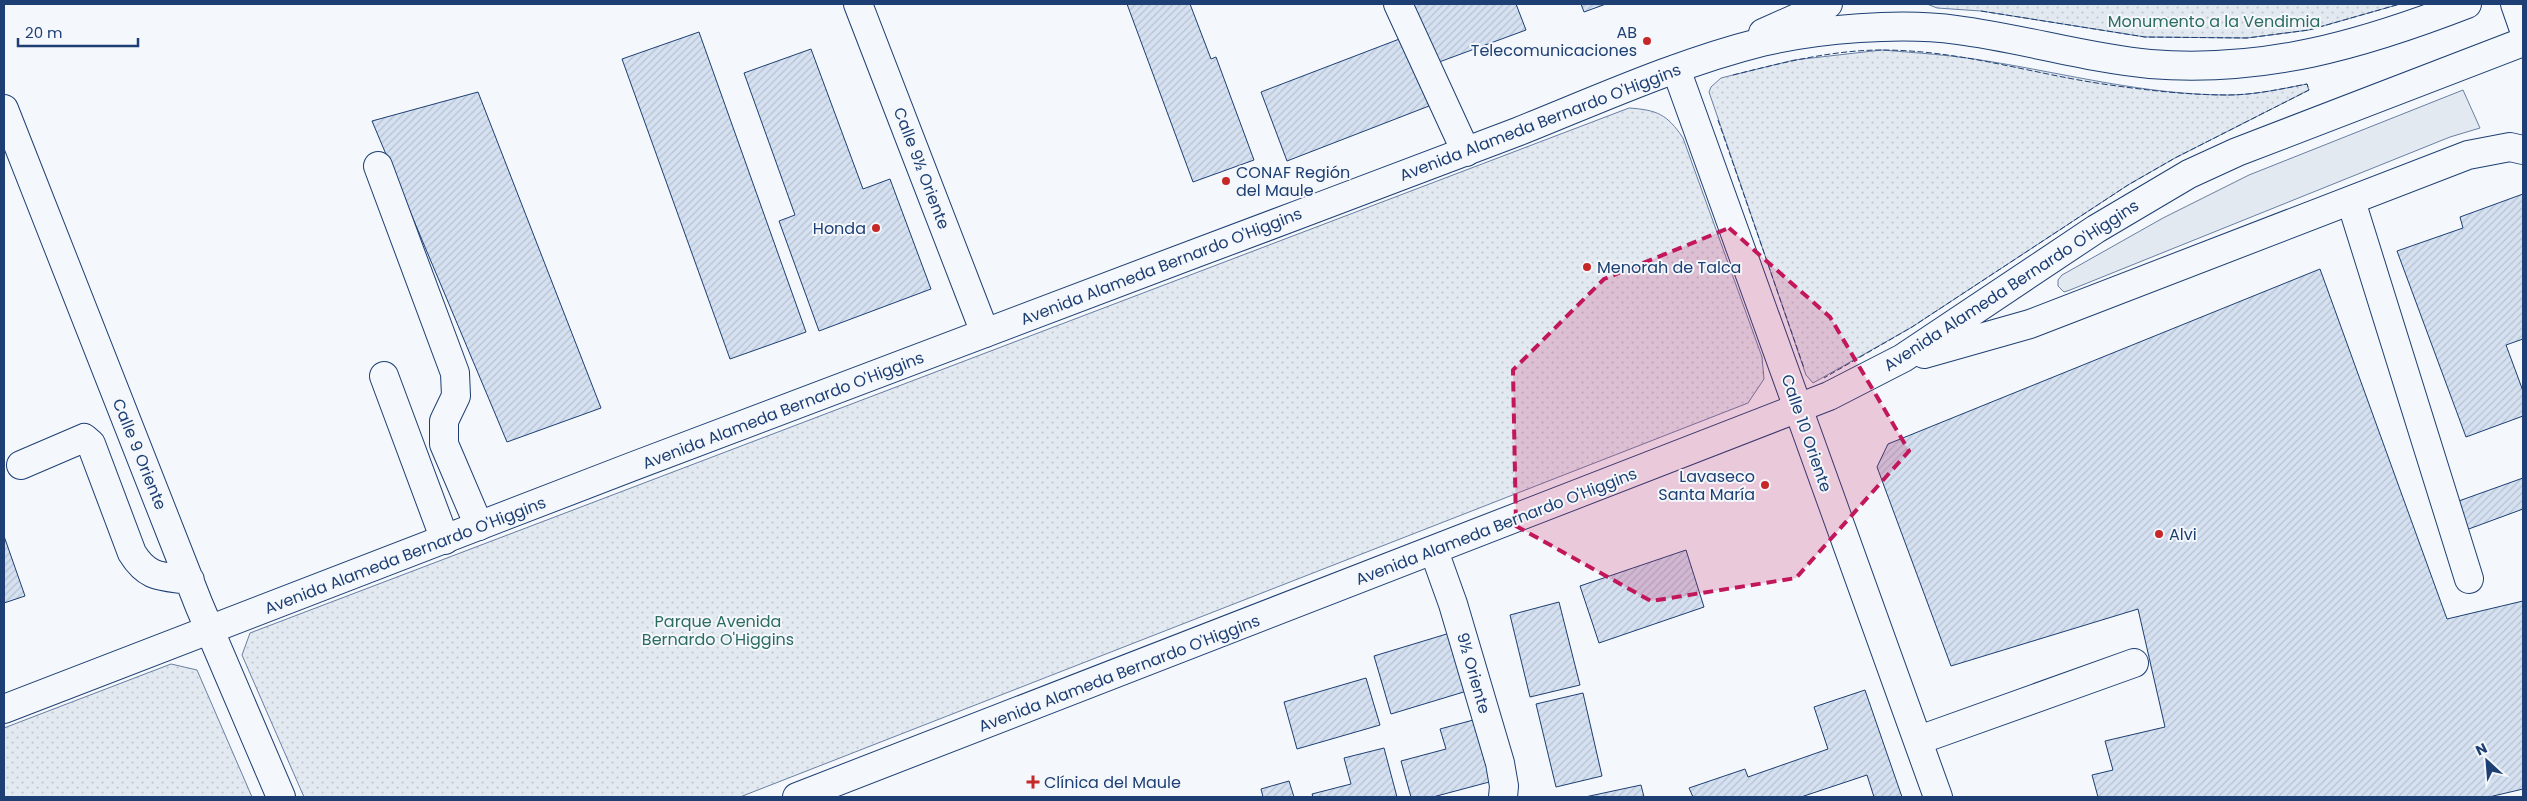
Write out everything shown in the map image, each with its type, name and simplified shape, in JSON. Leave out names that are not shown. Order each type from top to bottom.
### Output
[{"type":"main road","name":"Calle 9½ Oriente","points":[[858,4],[985,333]]},
{"type":"main road","points":[[1398,4],[1466,152]]},
{"type":"main road","points":[[1718,55],[1828,4]]},
{"type":"main road","name":"Avenida Alameda Bernardo O'Higgins","points":[[4,709],[985,333],[1466,152],[1676,69],[1718,55],[1768,41],[1787,38],[1835,31],[1903,28],[1952,29],[2145,64],[2202,66],[2256,64],[2350,45],[2402,29],[2467,4]]},
{"type":"main road","points":[[2515,4],[2523,26]]},
{"type":"main road","name":"Avenida Alameda Bernardo O'Higgins","points":[[797,797],[1829,396],[1903,358],[2096,229],[2189,174],[2237,152],[2523,42]]},
{"type":"main road","name":"Calle 10 Oriente","points":[[1676,69],[1800,407],[1811,446],[1919,740],[1938,797]]},
{"type":"main road","name":"Calle 9 Oriente","points":[[4,109],[209,629],[281,797]]},
{"type":"main road","points":[[1903,358],[2030,324],[2468,155],[2510,147],[2523,150]]},
{"type":"main road","points":[[378,166],[455,373],[456,396],[444,421],[443,438],[479,526]]},
{"type":"main road","points":[[2351,201],[2469,579]]},
{"type":"main road","points":[[384,376],[445,540]]},
{"type":"main road","points":[[21,465],[84,438],[91,444],[132,553],[138,563],[150,574],[190,580]]},
{"type":"main road","name":"9½ Oriente","points":[[1434,551],[1454,604],[1500,763],[1503,797]]},
{"type":"main road","points":[[1919,740],[2134,663]]},
{"type":"highlighted area","points":[[1729,228],[1830,317],[1909,451],[1796,578],[1651,601],[1516,526],[1513,370],[1604,279]]},
{"type":"green space","name":"Monumento a la Vendimia","points":[[1927,4],[2400,4],[2309,30],[2247,38],[2145,37],[1981,11],[1937,8]]},
{"type":"green space","points":[[1882,50],[1974,59],[2167,92],[2238,95],[2307,84],[2309,90],[2175,158],[2128,185],[1912,327],[1813,383],[1806,375],[1709,92],[1711,87],[1721,78],[1794,60]]},
{"type":"green space","points":[[2463,90],[2480,128],[2450,137],[2070,290],[2064,292],[2058,286],[2058,280],[2062,275],[2163,218],[2249,175]]},
{"type":"green space","name":"Parque Avenida Bernardo O'Higgins","points":[[1629,108],[1647,110],[1666,118],[1683,138],[1762,357],[1764,379],[1748,403],[740,797],[304,797],[242,655],[250,633]]},
{"type":"green space","points":[[171,664],[197,670],[252,797],[4,797],[4,728]]},
{"type":"building","points":[[1127,4],[1190,4],[1211,59],[1216,57],[1254,160],[1193,182]]},
{"type":"building","points":[[1409,4],[1516,4],[1526,30],[1431,65]]},
{"type":"building","points":[[1581,4],[1606,4],[1584,12]]},
{"type":"building","points":[[699,32],[806,332],[730,359],[622,59]]},
{"type":"building","points":[[1402,38],[1429,106],[1287,161],[1261,92]]},
{"type":"building","points":[[811,49],[863,189],[890,179],[931,289],[819,331],[779,221],[795,215],[744,73]]},
{"type":"building","points":[[478,92],[601,408],[507,442],[372,121]]},
{"type":"building","points":[[2523,194],[2523,339],[2506,345],[2523,391],[2523,416],[2466,437],[2397,251],[2463,228],[2460,217]]},
{"type":"building","name":"Alvi","points":[[2320,269],[2447,619],[2523,601],[2523,789],[2489,797],[2098,797],[2092,775],[2113,770],[2105,741],[2165,727],[2138,609],[1951,666],[1877,467],[1888,444]]},
{"type":"building","points":[[2523,478],[2523,509],[2466,530],[2456,502]]},
{"type":"building","points":[[4,536],[25,596],[4,603]]},
{"type":"building","points":[[1686,550],[1704,607],[1599,643],[1580,586]]},
{"type":"building","points":[[1559,602],[1580,685],[1530,697],[1510,615]]},
{"type":"building","points":[[1450,633],[1467,691],[1391,714],[1374,656]]},
{"type":"building","points":[[1366,678],[1380,725],[1297,749],[1284,702]]},
{"type":"building","points":[[1865,690],[1902,797],[1874,797],[1867,775],[1801,797],[1693,797],[1689,788],[1745,769],[1748,777],[1828,749],[1814,707]]},
{"type":"building","points":[[1583,693],[1602,776],[1556,787],[1536,704]]},
{"type":"building","points":[[1477,719],[1493,781],[1433,797],[1411,797],[1401,761],[1446,749],[1440,729]]},
{"type":"building","points":[[1384,748],[1397,797],[1313,797],[1312,794],[1351,784],[1344,758]]},
{"type":"building","points":[[1289,781],[1294,797],[1263,797],[1261,789]]},
{"type":"building","points":[[1641,785],[1644,797],[1585,797]]},
{"type":"fence","points":[[1981,11],[2145,37],[2247,38],[2309,30],[2400,4]]},
{"type":"fence","points":[[1733,75],[1826,55],[1882,50],[1910,51],[1966,58],[2103,84],[2166,92],[2238,95],[2307,84],[2309,90],[2175,158],[2128,185],[1912,327],[1824,378]]},
{"type":"fence","points":[[1718,120],[1804,368]]},
{"type":"place","name":"AB Telecomunicaciones","points":[[1647,41]]},
{"type":"place","name":"CONAF Región del Maule","points":[[1226,181]]},
{"type":"place","name":"Honda","points":[[876,228]]},
{"type":"place","name":"Menorah de Talca","points":[[1587,267]]},
{"type":"place","name":"Lavaseco Santa María","points":[[1765,485]]},
{"type":"place","name":"Alvi","points":[[2159,534]]},
{"type":"place","name":"Clínica del Maule","points":[[1033,782]]}]
